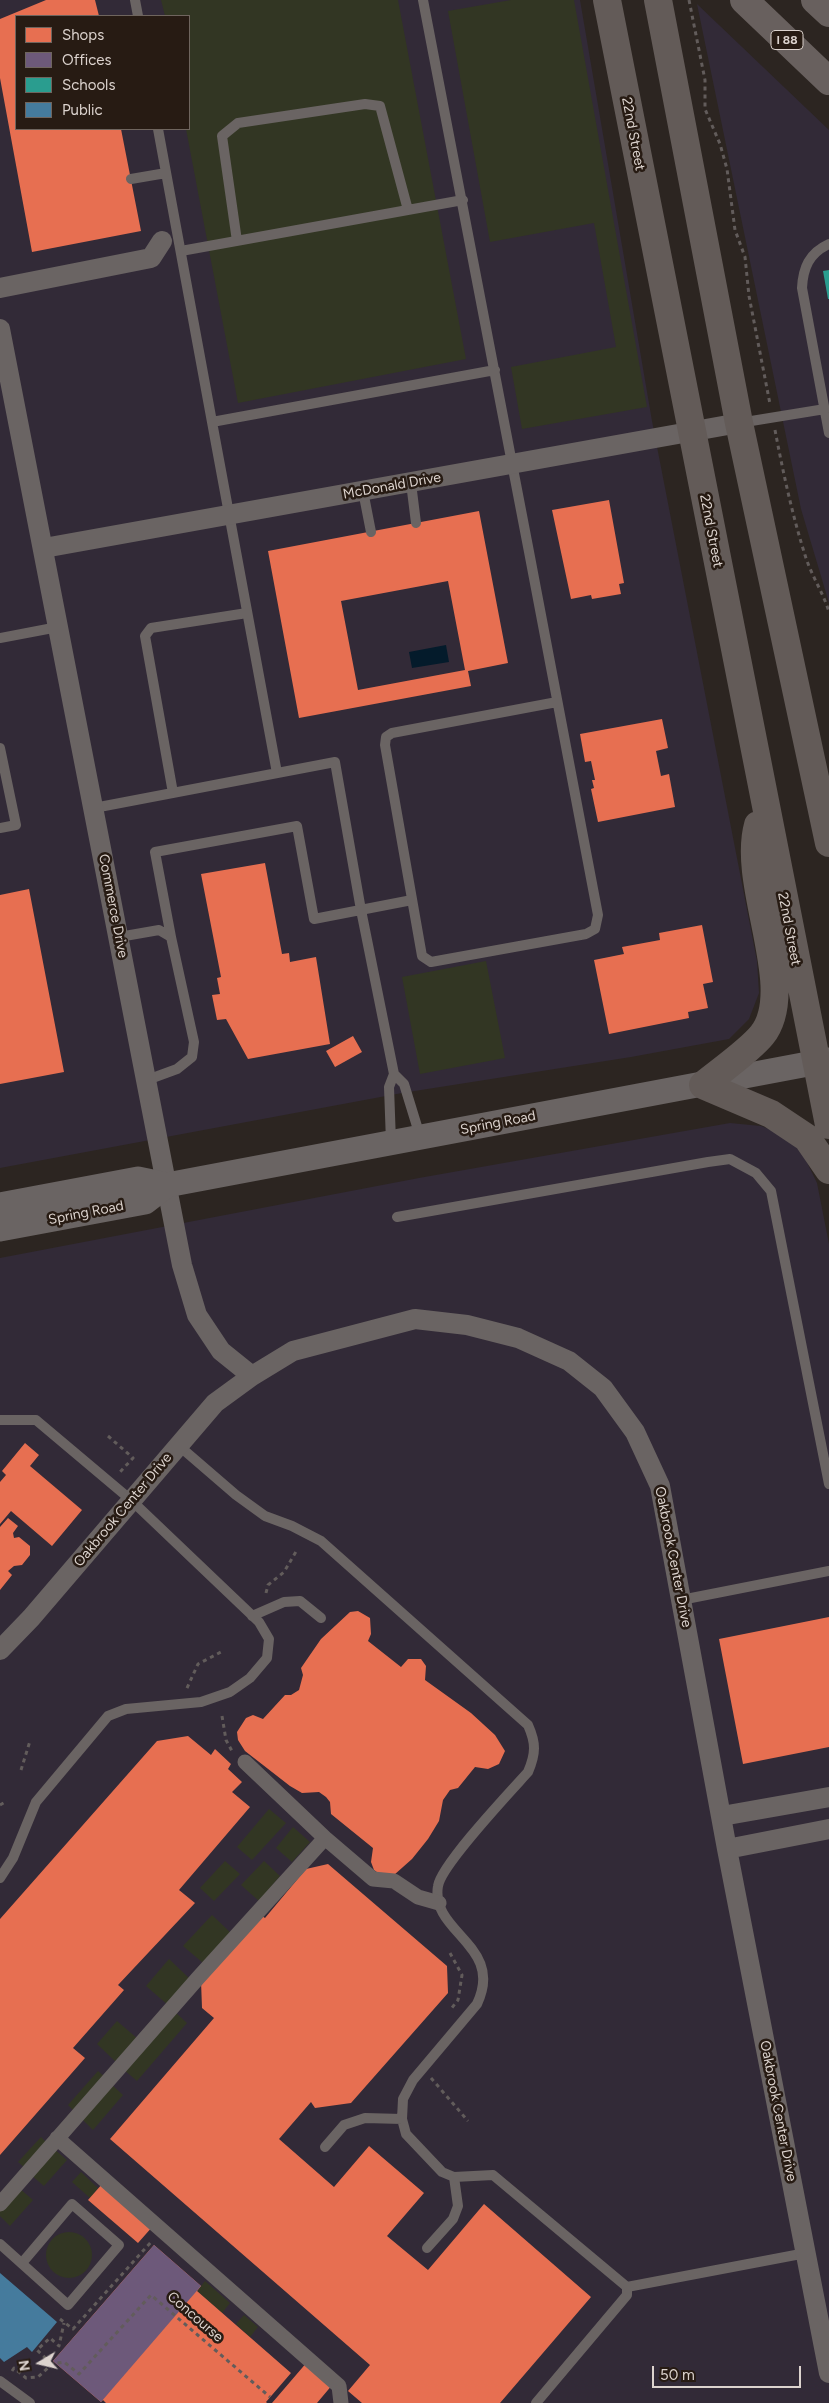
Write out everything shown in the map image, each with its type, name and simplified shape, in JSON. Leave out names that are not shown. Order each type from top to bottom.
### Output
[{"type":"highway","name":"I 88","points":[[744,0],[829,81]]},
{"type":"highway","points":[[815,0],[829,13]]},
{"type":"main road","name":"22nd Street","points":[[607,0],[764,804],[822,1061],[829,1125]]},
{"type":"main road","points":[[658,0],[740,423],[829,843]]},
{"type":"main road","points":[[764,804],[755,836],[757,889],[773,967],[775,997],[771,1016],[769,1025],[761,1037],[703,1085],[771,1114],[807,1138],[829,1170]]},
{"type":"street","points":[[0,288],[151,258],[170,240]]},
{"type":"street","points":[[0,329],[4,369]]},
{"type":"street","name":"Commerce Drive","points":[[4,369],[44,548],[167,1185]]},
{"type":"street","name":"McDonald Drive","points":[[44,548],[740,423]]},
{"type":"street","name":"Spring Road","points":[[0,1205],[138,1179],[167,1185],[822,1061]]},
{"type":"street","points":[[167,1185],[182,1265],[197,1315],[221,1351],[252,1376]]},
{"type":"street","name":"Spring Road","points":[[0,1229],[145,1202],[167,1185]]},
{"type":"street","name":"Oakbrook Center Drive","points":[[0,1650],[31,1618],[215,1403],[252,1376],[293,1351],[415,1319],[467,1325],[518,1338],[569,1361],[603,1388],[635,1432],[660,1486],[727,1849],[829,2373]]},
{"type":"street","points":[[245,1762],[325,1838],[373,1879],[394,1881],[418,1897],[439,1903]]},
{"type":"street","points":[[722,1816],[829,1797]]},
{"type":"street","points":[[727,1849],[829,1829]]},
{"type":"street","points":[[0,2204],[198,1978],[325,1838]]},
{"type":"street","points":[[57,2138],[339,2386],[340,2403]]},
{"type":"lane","points":[[135,0],[138,15]]},
{"type":"lane","points":[[422,0],[495,370],[511,464],[557,702],[598,915],[595,929],[586,934],[432,962],[422,956],[385,745],[386,738],[392,733],[557,702]]},
{"type":"lane","points":[[237,241],[222,136],[238,123],[365,104],[380,106],[408,210]]},
{"type":"lane","points":[[158,130],[166,173],[170,240],[181,251],[277,773]]},
{"type":"lane","points":[[131,179],[166,173]]},
{"type":"lane","points":[[181,251],[462,200]]},
{"type":"lane","points":[[829,244],[814,255],[803,269],[802,288],[829,432]]},
{"type":"lane","points":[[212,422],[495,370]]},
{"type":"lane","points":[[740,423],[824,408]]},
{"type":"lane","points":[[411,483],[416,523]]},
{"type":"lane","points":[[363,491],[371,532]]},
{"type":"lane","points":[[172,793],[145,636],[146,631],[151,628],[247,614]]},
{"type":"lane","points":[[0,638],[58,627]]},
{"type":"lane","points":[[0,748],[16,825],[0,828]]},
{"type":"lane","points":[[94,808],[335,762],[360,910],[394,1074],[389,1087],[391,1143]]},
{"type":"lane","points":[[147,1080],[177,1069],[192,1057],[194,1042],[170,937],[155,852],[296,826],[314,919],[412,900]]},
{"type":"lane","points":[[119,937],[159,930],[170,937]]},
{"type":"lane","points":[[394,1074],[404,1084],[420,1137]]},
{"type":"lane","points":[[397,1217],[730,1159],[756,1173],[771,1191],[829,1484]]},
{"type":"lane","points":[[0,1420],[36,1420],[131,1500],[259,1622],[269,1639],[267,1658],[250,1678],[230,1692],[201,1702],[126,1709],[108,1716],[36,1802],[13,1858],[0,1878]]},
{"type":"lane","points":[[178,1445],[236,1495],[265,1516],[292,1526],[321,1541],[528,1725],[535,1741],[535,1755],[528,1772],[455,1857],[438,1885],[439,1903],[447,1920],[466,1939],[480,1959],[484,1991],[478,2004],[413,2080],[403,2099],[402,2119],[406,2134],[417,2148],[442,2172],[454,2178],[493,2174],[627,2286]]},
{"type":"lane","points":[[681,1600],[829,1571]]},
{"type":"lane","points":[[252,1616],[284,1602],[300,1601],[322,1618]]},
{"type":"lane","points":[[325,2147],[344,2124],[365,2118],[402,2119]]},
{"type":"lane","points":[[427,2248],[453,2219],[458,2206],[454,2178]]},
{"type":"lane","points":[[0,2244],[68,2305],[119,2245],[72,2204],[22,2263]]},
{"type":"lane","points":[[627,2286],[806,2254]]},
{"type":"lane","points":[[536,2403],[627,2295],[627,2286]]},
{"type":"lane","points":[[2,2382],[30,2403]]},
{"type":"path","points":[[689,0],[705,80],[705,109],[720,144],[727,169],[734,230],[745,257],[749,296],[767,388]]},
{"type":"path","points":[[778,444],[805,556],[812,576],[823,593],[829,612]]},
{"type":"path","points":[[108,1436],[133,1458],[120,1473]]},
{"type":"path","points":[[266,1593],[268,1584],[284,1572],[298,1550]]},
{"type":"path","points":[[185,1692],[198,1664],[221,1652]]},
{"type":"path","points":[[222,1716],[226,1740],[234,1753],[245,1762]]},
{"type":"path","points":[[21,1770],[30,1742]]},
{"type":"path","points":[[0,1805],[7,1801]]},
{"type":"path","points":[[430,2076],[468,2121]]},
{"type":"path","name":"Concourse","points":[[52,2364],[64,2362],[79,2374],[151,2295],[270,2397]]},
{"type":"path","points":[[2,2382],[14,2368],[26,2378],[38,2377],[52,2364],[37,2350],[50,2338],[59,2346],[68,2305]]},
{"type":"shaded area","points":[[0,0],[580,0],[652,421],[757,961],[759,993],[749,1019],[729,1039],[631,1057],[402,1093],[0,1168]]},
{"type":"shaded area","points":[[697,4],[829,130],[829,603],[801,509]]},
{"type":"shaded area","points":[[730,1123],[761,1126],[784,1135],[802,1152],[817,1183],[829,1244],[829,2403],[0,2403],[0,1258],[419,1178]]},
{"type":"green space","points":[[161,0],[398,0],[466,359],[238,403],[186,130],[190,130],[190,15],[165,15]]},
{"type":"green space","points":[[511,0],[574,0],[647,407],[522,429],[511,367],[616,347],[594,223],[490,242],[448,11]]},
{"type":"green space","points":[[486,961],[505,1058],[420,1074],[402,977]]},
{"type":"green space","points":[[269,1809],[286,1823],[252,1860],[237,1847]]},
{"type":"green space","points":[[293,1827],[310,1842],[292,1862],[276,1848]]},
{"type":"green space","points":[[225,1861],[240,1874],[214,1901],[200,1888]]},
{"type":"green space","points":[[264,1861],[280,1876],[259,1901],[241,1885]]},
{"type":"green space","points":[[212,1915],[231,1933],[203,1963],[183,1946]]},
{"type":"green space","points":[[169,1959],[190,1979],[168,2005],[146,1986]]},
{"type":"green space","points":[[174,2011],[187,2023],[137,2081],[123,2069]]},
{"type":"green space","points":[[117,2021],[138,2039],[117,2063],[97,2044]]},
{"type":"green space","points":[[98,2071],[105,2077],[74,2111],[68,2105]]},
{"type":"green space","points":[[111,2084],[123,2095],[93,2130],[81,2118]]},
{"type":"green space","points":[[41,2137],[47,2143],[25,2168],[18,2162]]},
{"type":"green space","points":[[54,2149],[67,2160],[44,2186],[31,2175]]},
{"type":"green space","points":[[81,2172],[98,2188],[90,2198],[72,2182]]},
{"type":"green space","points":[[19,2188],[33,2200],[10,2226],[0,2216],[0,2211]]},
{"type":"green space","points":[[64,2232],[74,2232],[88,2242],[92,2255],[88,2268],[82,2274],[74,2278],[64,2278],[50,2268],[46,2260],[46,2250],[56,2236]]},
{"type":"green space","points":[[205,2281],[230,2303],[222,2313],[197,2291]]},
{"type":"green space","points":[[244,2315],[258,2327],[250,2337],[236,2324]]},
{"type":"water","points":[[446,645],[449,662],[412,668],[409,652]]},
{"type":"building: Shops","points":[[46,0],[95,0],[99,15],[15,15],[15,130],[121,130],[141,231],[32,252],[0,78],[0,19]]},
{"type":"building: Shops","points":[[609,500],[624,583],[619,584],[621,594],[592,599],[591,595],[571,599],[552,510]]},
{"type":"building: Shops","points":[[479,511],[508,663],[468,671],[471,686],[299,718],[268,551]],"holes":[[[448,581],[465,670],[358,690],[341,601]]]},
{"type":"building: Shops","points":[[662,719],[668,748],[656,751],[661,776],[669,774],[675,807],[598,822],[591,789],[594,788],[592,780],[595,780],[591,761],[585,762],[580,734]]},
{"type":"building: Shops","points":[[265,863],[282,954],[289,953],[290,962],[316,957],[330,1044],[248,1059],[226,1019],[217,1020],[212,995],[220,994],[217,978],[221,977],[201,874]]},
{"type":"building: Shops","points":[[29,889],[64,1072],[0,1084],[0,895]]},
{"type":"building: Shops","points":[[702,925],[713,982],[703,984],[708,1008],[688,1012],[689,1018],[609,1034],[594,960],[624,954],[622,947],[660,940],[659,933]]},
{"type":"building: Shops","points":[[353,1036],[362,1052],[335,1067],[326,1051]]},
{"type":"building: Shops","points":[[25,1443],[39,1455],[30,1466],[82,1510],[52,1546],[11,1511],[0,1524],[0,1482],[6,1475],[2,1471]]},
{"type":"building: Shops","points":[[8,1518],[18,1526],[13,1533],[14,1538],[19,1537],[30,1546],[30,1555],[22,1565],[14,1566],[8,1571],[12,1575],[0,1590],[0,1527]]},
{"type":"building: Shops","points":[[358,1611],[370,1618],[371,1634],[368,1641],[401,1667],[408,1659],[421,1659],[426,1666],[425,1680],[471,1713],[495,1735],[505,1751],[499,1764],[488,1769],[475,1767],[458,1788],[450,1790],[443,1800],[439,1821],[428,1839],[412,1859],[394,1875],[381,1875],[374,1870],[371,1862],[373,1848],[331,1814],[330,1802],[326,1797],[319,1792],[302,1793],[290,1786],[245,1751],[238,1740],[237,1732],[246,1718],[253,1715],[263,1719],[285,1695],[291,1695],[299,1690],[303,1675],[301,1668],[321,1639],[350,1612]]},
{"type":"building: Shops","points":[[829,1617],[829,1747],[743,1764],[719,1639]]},
{"type":"building: Shops","points":[[188,1736],[211,1755],[215,1749],[231,1764],[228,1769],[242,1782],[232,1792],[250,1807],[179,1890],[195,1903],[118,1985],[124,1990],[73,2048],[85,2058],[0,2155],[0,1919],[157,1741]]},
{"type":"building: Shops","points":[[328,1864],[447,1966],[448,1993],[351,2103],[315,2108],[311,2102],[279,2139],[334,2187],[369,2146],[424,2193],[387,2236],[428,2270],[484,2204],[591,2297],[500,2403],[362,2403],[348,2391],[370,2365],[110,2139],[214,2018],[202,2008],[201,1981],[259,1914],[265,1918],[306,1869]]},
{"type":"building: Shops","points":[[103,2183],[153,2226],[138,2243],[88,2200]]},
{"type":"building: Shops","points":[[154,2245],[201,2286],[197,2291],[291,2373],[267,2403],[106,2403],[103,2400],[101,2402],[53,2361]]},
{"type":"building: Shops","points":[[308,2361],[333,2384],[317,2403],[272,2403]]},
{"type":"building: Offices","points":[[154,2245],[201,2286],[101,2402],[53,2361]]},
{"type":"building: Schools","points":[[829,270],[829,299],[828,299],[823,271]]},
{"type":"building: Public","points":[[0,2273],[57,2322],[32,2352],[27,2347],[4,2362],[0,2358]]}]
